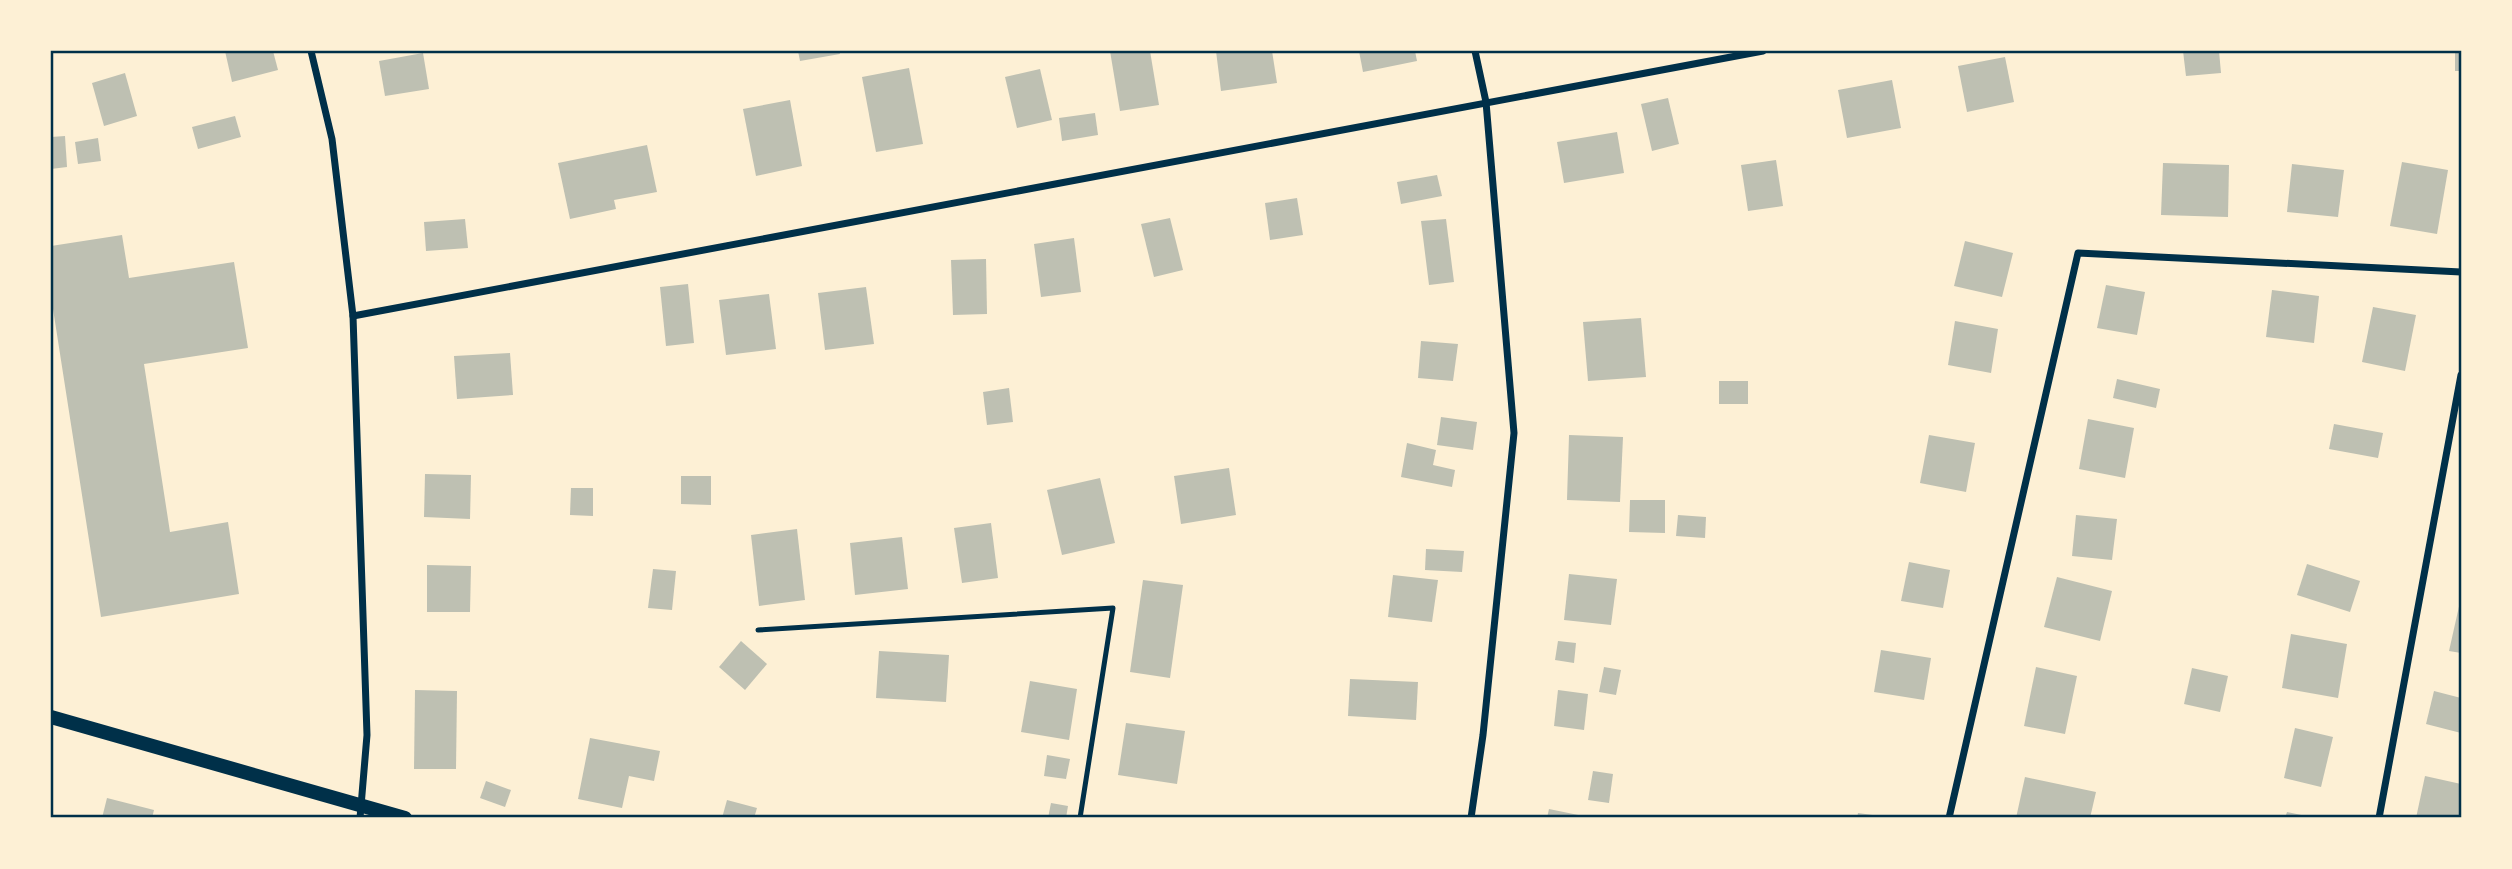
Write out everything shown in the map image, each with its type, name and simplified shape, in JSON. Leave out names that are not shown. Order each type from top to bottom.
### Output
[{"type":"main road","points":[[51,717],[360,812],[405,818]]},
{"type":"street","points":[[311,51],[332,139],[353,316],[367,735],[360,812]]},
{"type":"street","points":[[1471,818],[1483,735],[1514,433],[1486,102],[1475,51]]},
{"type":"street","points":[[353,316],[1763,51]]},
{"type":"street","points":[[1949,818],[2078,253],[2461,272]]},
{"type":"street","points":[[2379,818],[2461,375]]},
{"type":"lane","points":[[758,631],[1113,608],[1080,818]]},
{"type":"building","points":[[225,51],[273,51],[278,70],[232,82]]},
{"type":"building","points":[[798,51],[839,51],[840,54],[800,61]]},
{"type":"building","points":[[1110,51],[1150,51],[1159,105],[1120,111]]},
{"type":"building","points":[[1216,51],[1272,51],[1277,83],[1221,91]]},
{"type":"building","points":[[1359,51],[1415,51],[1417,61],[1363,72]]},
{"type":"building","points":[[2183,51],[2219,51],[2221,73],[2186,76]]},
{"type":"building","points":[[2455,51],[2461,51],[2461,71],[2455,71]]},
{"type":"building","points":[[423,53],[429,89],[385,96],[379,61]]},
{"type":"building","points":[[2005,57],[2014,102],[1967,112],[1958,66]]},
{"type":"building","points":[[909,68],[923,144],[876,152],[862,77]]},
{"type":"building","points":[[1040,69],[1052,120],[1017,128],[1005,77]]},
{"type":"building","points":[[125,73],[137,116],[104,126],[92,83]]},
{"type":"building","points":[[1892,80],[1901,128],[1847,138],[1838,90]]},
{"type":"building","points":[[1668,98],[1679,144],[1652,151],[1641,104]]},
{"type":"building","points":[[790,100],[802,166],[756,176],[743,109]]},
{"type":"building","points":[[1095,113],[1098,135],[1062,141],[1059,118]]},
{"type":"building","points":[[235,116],[241,137],[198,149],[192,127]]},
{"type":"building","points":[[1617,132],[1624,173],[1564,183],[1557,142]]},
{"type":"building","points":[[65,136],[67,167],[51,169],[51,137]]},
{"type":"building","points":[[98,138],[101,161],[78,164],[75,142]]},
{"type":"building","points":[[647,145],[657,192],[614,200],[616,209],[570,219],[558,163]]},
{"type":"building","points":[[1776,160],[1783,206],[1748,211],[1741,165]]},
{"type":"building","points":[[2402,162],[2448,170],[2437,234],[2390,226]]},
{"type":"building","points":[[2163,163],[2229,165],[2228,217],[2161,215]]},
{"type":"building","points":[[2292,164],[2344,170],[2338,217],[2287,212]]},
{"type":"building","points":[[1437,175],[1442,196],[1401,204],[1397,182]]},
{"type":"building","points":[[1297,198],[1303,235],[1270,240],[1265,203]]},
{"type":"building","points":[[1170,218],[1183,270],[1154,277],[1141,224]]},
{"type":"building","points":[[465,219],[468,248],[426,251],[424,222]]},
{"type":"building","points":[[1446,219],[1454,282],[1429,285],[1421,221]]},
{"type":"building","points":[[122,235],[129,278],[234,262],[248,348],[144,364],[170,532],[228,522],[239,594],[101,617],[51,296],[51,246]]},
{"type":"building","points":[[1074,238],[1081,292],[1041,297],[1034,244]]},
{"type":"building","points":[[1965,241],[2013,253],[2002,297],[1954,286]]},
{"type":"building","points":[[986,259],[987,314],[953,315],[951,260]]},
{"type":"building","points":[[688,284],[694,343],[666,346],[660,287]]},
{"type":"building","points":[[2106,285],[2145,292],[2137,335],[2097,328]]},
{"type":"building","points":[[866,287],[874,344],[825,350],[818,293]]},
{"type":"building","points":[[2272,290],[2319,296],[2314,343],[2266,337]]},
{"type":"building","points":[[769,294],[776,349],[726,355],[719,300]]},
{"type":"building","points":[[2373,307],[2416,315],[2405,371],[2362,362]]},
{"type":"building","points":[[1641,318],[1646,377],[1588,381],[1583,322]]},
{"type":"building","points":[[1955,321],[1998,329],[1991,373],[1948,365]]},
{"type":"building","points":[[1421,341],[1458,344],[1453,381],[1418,378]]},
{"type":"building","points":[[510,353],[513,395],[457,399],[454,356]]},
{"type":"building","points":[[2117,379],[2160,389],[2156,408],[2113,398]]},
{"type":"building","points":[[1719,381],[1748,381],[1748,404],[1719,404]]},
{"type":"building","points":[[1009,388],[1013,422],[987,425],[983,392]]},
{"type":"building","points":[[1441,417],[1477,422],[1473,450],[1437,445]]},
{"type":"building","points":[[2088,419],[2134,428],[2125,478],[2079,469]]},
{"type":"building","points":[[2334,424],[2383,433],[2378,458],[2329,449]]},
{"type":"building","points":[[1569,435],[1623,437],[1620,502],[1567,500]]},
{"type":"building","points":[[1929,435],[1975,443],[1966,492],[1920,483]]},
{"type":"building","points":[[1407,443],[1436,450],[1433,465],[1455,470],[1452,487],[1401,477]]},
{"type":"building","points":[[1229,468],[1236,515],[1181,524],[1174,476]]},
{"type":"building","points":[[425,474],[471,475],[470,519],[424,517]]},
{"type":"building","points":[[681,476],[711,476],[711,505],[681,504]]},
{"type":"building","points":[[1100,478],[1115,543],[1062,555],[1047,490]]},
{"type":"building","points":[[571,488],[593,488],[593,516],[570,515]]},
{"type":"building","points":[[1630,500],[1665,500],[1665,533],[1629,532]]},
{"type":"building","points":[[1678,515],[1706,517],[1705,538],[1676,536]]},
{"type":"building","points":[[2076,515],[2117,519],[2112,560],[2072,556]]},
{"type":"building","points":[[991,523],[998,578],[962,583],[954,528]]},
{"type":"building","points":[[797,529],[805,600],[759,606],[751,535]]},
{"type":"building","points":[[902,537],[908,589],[855,595],[850,543]]},
{"type":"building","points":[[1426,549],[1464,551],[1462,572],[1425,570]]},
{"type":"building","points":[[1909,562],[1950,570],[1943,608],[1901,601]]},
{"type":"building","points":[[2307,564],[2360,581],[2350,612],[2297,595]]},
{"type":"building","points":[[427,565],[471,566],[470,612],[427,612]]},
{"type":"building","points":[[653,569],[676,571],[672,610],[648,608]]},
{"type":"building","points":[[1569,574],[1617,579],[1611,625],[1564,620]]},
{"type":"building","points":[[1393,575],[1438,580],[1432,622],[1388,617]]},
{"type":"building","points":[[2057,577],[2112,591],[2100,641],[2044,627]]},
{"type":"building","points":[[1143,580],[1183,585],[1170,678],[1130,672]]},
{"type":"building","points":[[2461,602],[2461,653],[2449,651]]},
{"type":"building","points":[[2291,634],[2347,644],[2338,698],[2282,688]]},
{"type":"building","points":[[741,641],[767,664],[745,690],[719,667]]},
{"type":"building","points":[[1558,641],[1576,643],[1574,663],[1555,660]]},
{"type":"building","points":[[1881,650],[1931,658],[1924,700],[1874,692]]},
{"type":"building","points":[[879,651],[949,655],[946,702],[876,698]]},
{"type":"building","points":[[1604,667],[1621,670],[1616,695],[1599,692]]},
{"type":"building","points":[[2036,667],[2077,676],[2065,734],[2024,726]]},
{"type":"building","points":[[2192,668],[2228,676],[2220,712],[2184,704]]},
{"type":"building","points":[[1350,679],[1418,682],[1416,720],[1348,716]]},
{"type":"building","points":[[1030,681],[1077,689],[1069,740],[1021,732]]},
{"type":"building","points":[[415,690],[457,691],[456,769],[414,769]]},
{"type":"building","points":[[1558,690],[1588,694],[1584,730],[1554,726]]},
{"type":"building","points":[[2434,691],[2461,698],[2461,733],[2426,724]]},
{"type":"building","points":[[1126,723],[1185,731],[1177,784],[1118,775]]},
{"type":"building","points":[[2295,728],[2333,737],[2321,787],[2284,778]]},
{"type":"building","points":[[590,738],[660,751],[654,781],[629,776],[622,808],[578,799]]},
{"type":"building","points":[[1047,755],[1070,759],[1066,779],[1044,776]]},
{"type":"building","points":[[1593,771],[1613,774],[1609,803],[1588,800]]},
{"type":"building","points":[[2425,776],[2461,784],[2461,818],[2416,818]]},
{"type":"building","points":[[2025,777],[2096,792],[2090,818],[2016,818]]},
{"type":"building","points":[[486,781],[511,790],[505,807],[480,798]]},
{"type":"building","points":[[107,798],[154,810],[152,818],[102,818]]},
{"type":"building","points":[[727,800],[757,808],[754,818],[722,818]]},
{"type":"building","points":[[1051,803],[1068,806],[1066,818],[1048,818]]},
{"type":"building","points":[[1549,809],[1588,817],[1547,818]]},
{"type":"building","points":[[2287,812],[2311,817],[2311,818],[2285,818]]},
{"type":"building","points":[[1858,813],[1887,817],[1887,818],[1857,818]]}]
